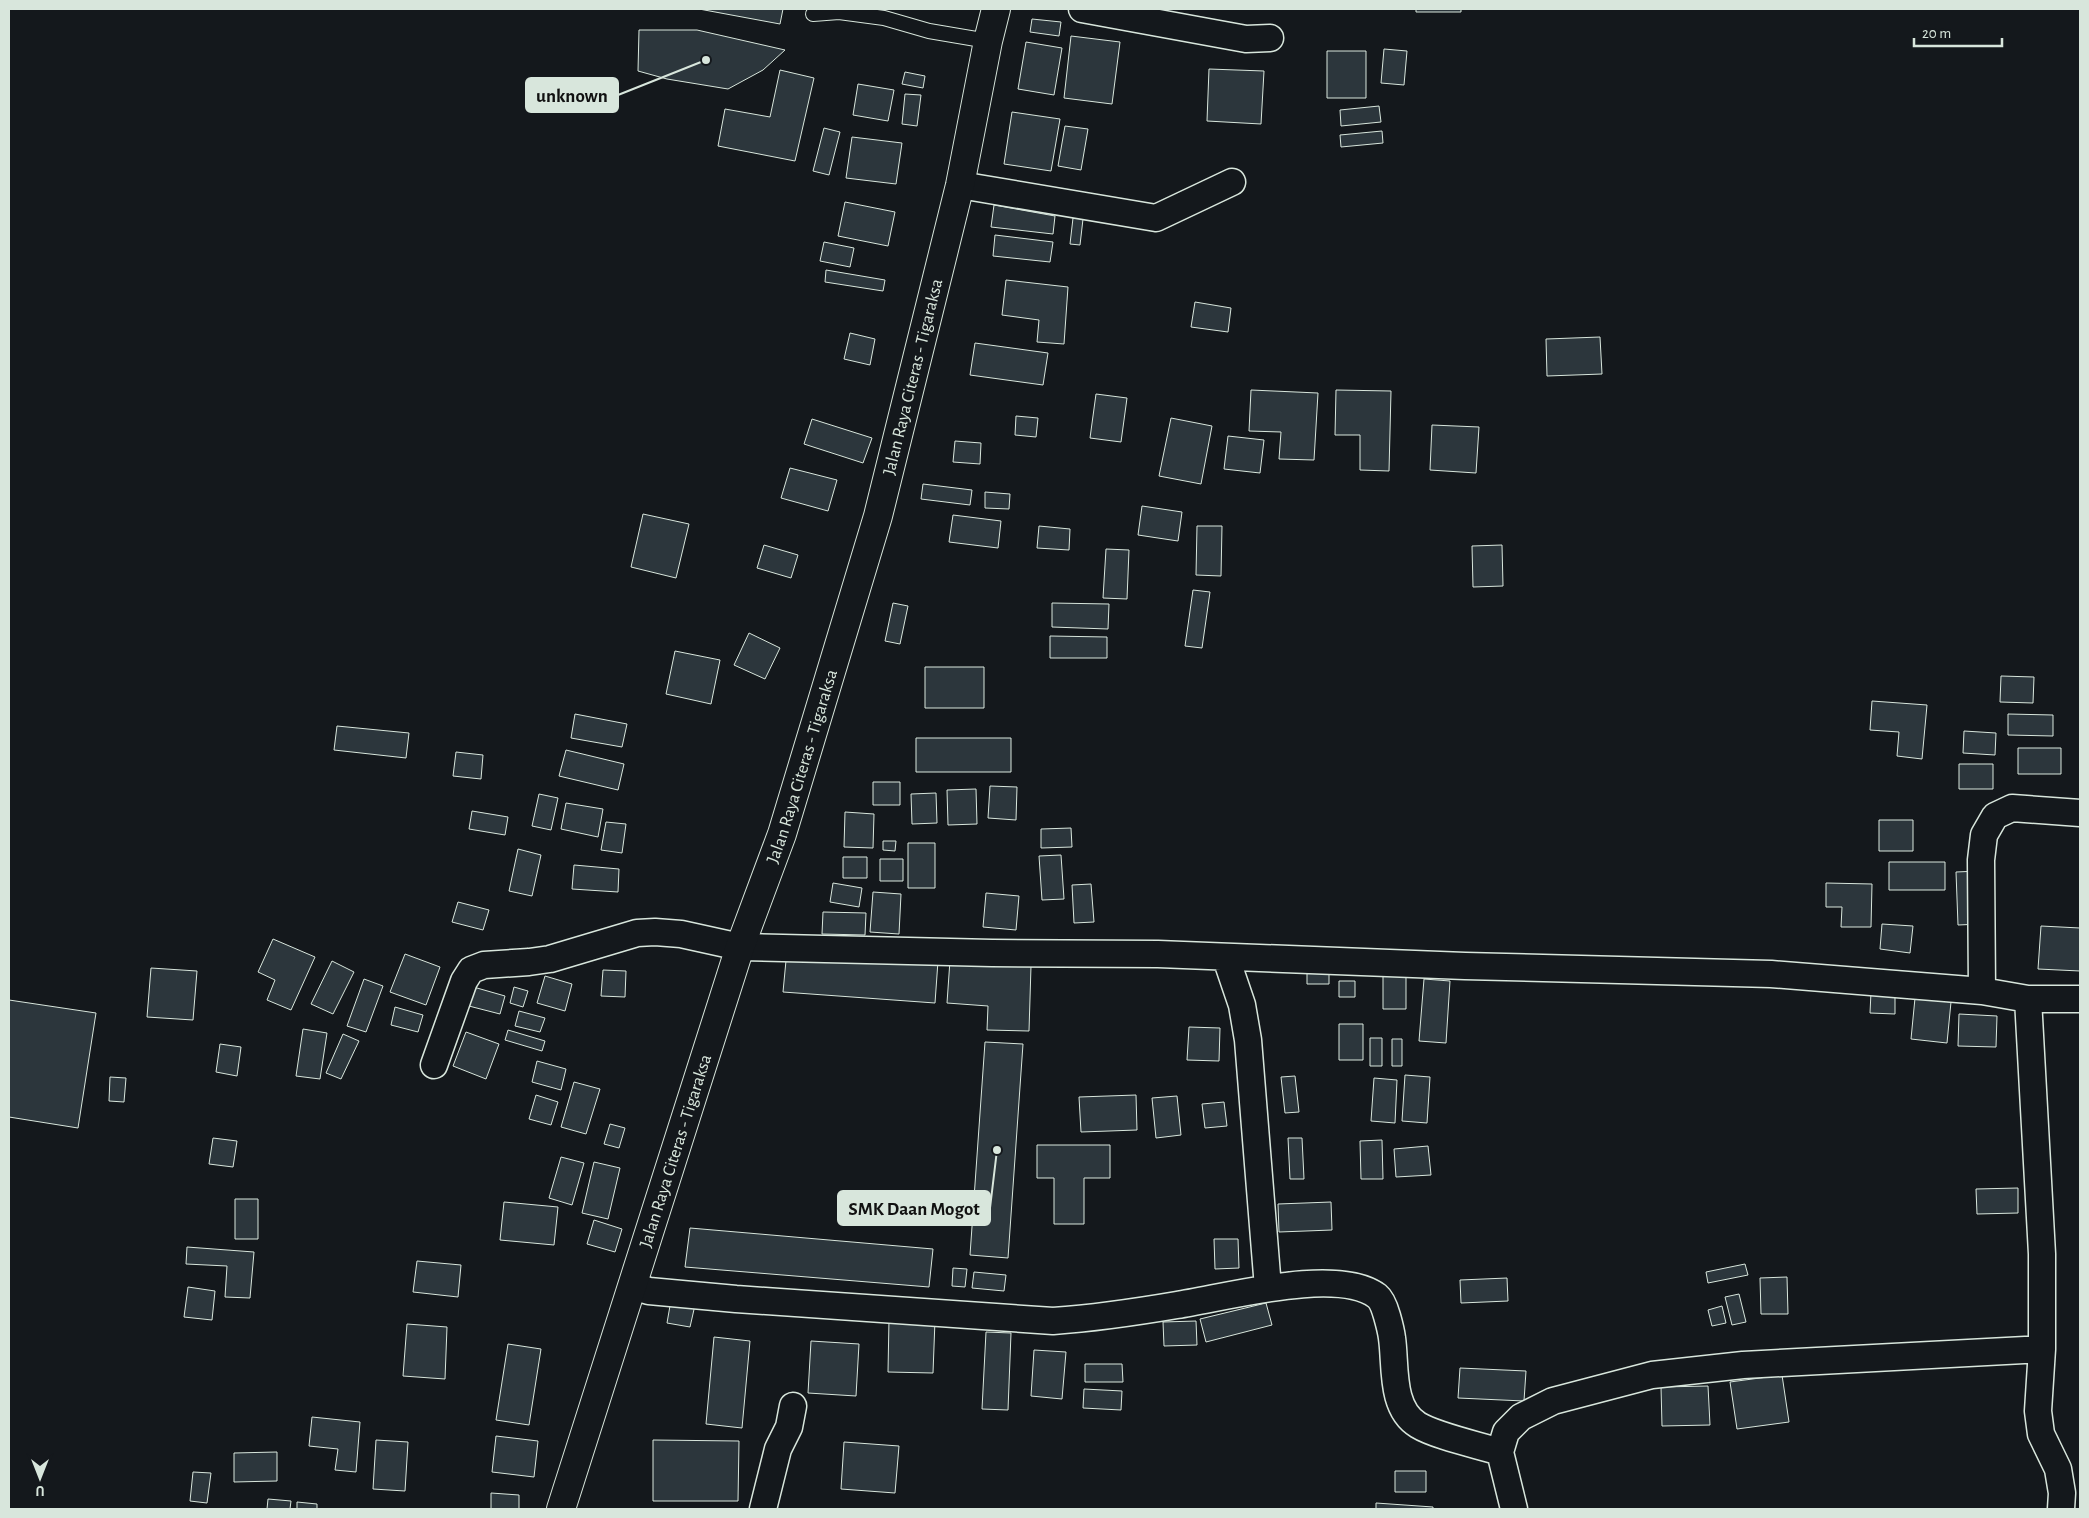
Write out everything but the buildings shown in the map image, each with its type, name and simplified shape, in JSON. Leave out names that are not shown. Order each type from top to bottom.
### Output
[{"type":"main road","name":"Jalan Raya Citeras - Tigaraksa","points":[[561,1509],[740,947],[782,834],[878,516],[960,185],[996,9]]},
{"type":"street","points":[[1082,9],[1246,39],[1270,38]]},
{"type":"street","points":[[960,185],[1156,218],[1232,182]]},
{"type":"street","points":[[1982,991],[1981,860],[1984,835],[1995,816],[2012,808],[2080,813]]},
{"type":"street","points":[[434,1065],[464,981],[471,970],[484,965],[550,959],[638,933],[655,932],[681,934],[740,947],[982,953],[1158,954],[1226,958],[1771,974],[1982,991],[2028,999],[2080,999]]},
{"type":"street","points":[[1226,958],[1242,1005],[1248,1040],[1268,1288]]},
{"type":"street","points":[[2028,999],[2042,1254],[2042,1350],[2038,1411],[2041,1434],[2058,1469],[2062,1493],[2061,1509]]},
{"type":"street","points":[[632,1286],[649,1291],[736,1300],[1053,1321],[1168,1307],[1281,1285],[1336,1284],[1361,1288],[1378,1296],[1385,1309],[1392,1337],[1398,1393],[1405,1412],[1417,1425],[1433,1432],[1500,1452]]},
{"type":"street","points":[[1514,1509],[1500,1452],[1506,1432],[1521,1417],[1554,1401],[1652,1375],[1744,1366],[2042,1350]]},
{"type":"street","points":[[763,1509],[778,1449],[789,1427],[793,1406]]},
{"type":"lane","points":[[813,14],[839,12],[884,18],[928,31],[988,41]]},
{"type":"place","name":"unknown","points":[[706,60]]},
{"type":"place","name":"SMK Daan Mogot","points":[[997,1150]]}]
